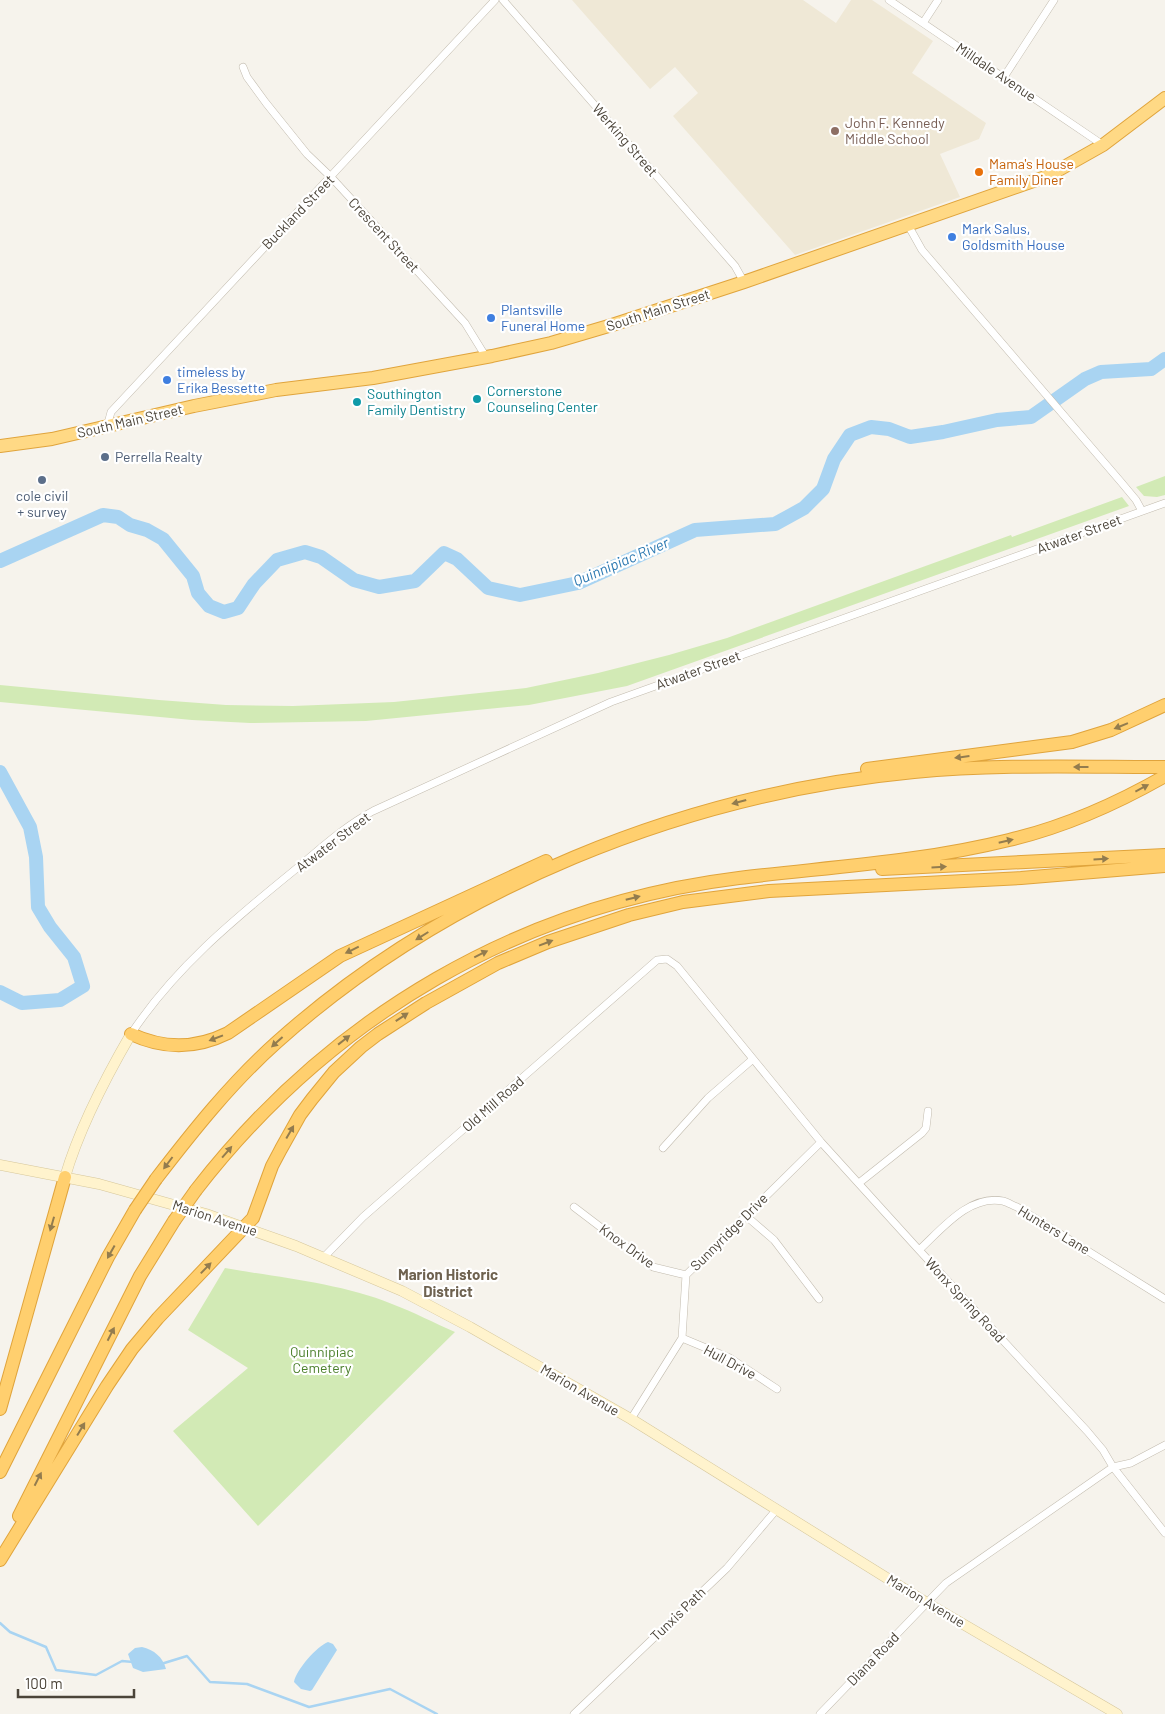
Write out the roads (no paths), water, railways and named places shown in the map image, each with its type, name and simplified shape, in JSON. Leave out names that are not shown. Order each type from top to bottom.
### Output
[{"type":"highway","name":"South Main Street","points":[[0,446],[52,439],[194,406],[276,390],[373,378],[486,357],[552,343],[604,328],[744,282],[1048,176],[1103,145],[1165,98]]},
{"type":"highway","points":[[131,1034],[150,1042],[170,1046],[190,1045],[216,1039],[228,1033],[340,956],[537,865],[568,853],[623,838],[704,812],[864,770],[1072,742],[1111,730],[1165,705]]},
{"type":"highway","points":[[787,791],[870,777],[955,769],[998,767],[1165,767]]},
{"type":"highway","points":[[0,1554],[130,1296],[174,1221],[196,1190],[223,1156],[263,1113],[324,1056],[393,1005],[466,961],[544,926],[616,902],[690,886],[916,858],[987,845],[1056,826],[1119,800],[1165,776]]},
{"type":"highway","points":[[0,1472],[108,1257],[135,1210],[156,1179],[213,1108],[254,1064],[299,1023],[361,976],[432,930],[544,870],[623,838]]},
{"type":"highway","points":[[768,875],[1165,855]]},
{"type":"highway","points":[[0,1560],[128,1355],[153,1323],[246,1227],[256,1212],[272,1166],[290,1132],[312,1099],[348,1058],[378,1034],[426,1003],[498,963],[548,942],[629,915],[683,902],[742,893],[1020,878],[1165,866]]},
{"type":"highway","points":[[0,1409],[65,1177]]},
{"type":"main road","name":"Atwater Street","points":[[65,1177],[74,1149],[110,1072],[131,1034]]},
{"type":"main road","name":"Marion Avenue","points":[[0,1164],[130,1192],[246,1227],[324,1257],[425,1302],[630,1419],[927,1603],[1117,1714]]},
{"type":"street","name":"Buckland Street","points":[[107,426],[111,412],[192,323],[495,0]]},
{"type":"street","name":"Werking Street","points":[[503,0],[735,266],[744,282]]},
{"type":"street","name":"Milldale Avenue","points":[[889,0],[1103,145]]},
{"type":"street","points":[[923,23],[938,0]]},
{"type":"street","points":[[1004,77],[1054,0]]},
{"type":"street","name":"Crescent Street","points":[[243,67],[247,77],[266,104],[307,154],[331,177],[465,323],[486,357]]},
{"type":"street","points":[[908,224],[922,250],[1136,500],[1142,511]]},
{"type":"street","name":"Atwater Street","points":[[131,1034],[164,990],[206,945],[346,828],[374,811],[581,715],[620,699],[1165,504]]},
{"type":"street","name":"Wonx Spring Road","points":[[667,959],[677,966],[821,1142],[1087,1430],[1103,1450],[1113,1467],[1165,1533]]},
{"type":"street","name":"Old Mill Road","points":[[324,1257],[370,1210],[657,960],[667,959]]},
{"type":"street","points":[[664,1148],[708,1098],[753,1059]]},
{"type":"street","points":[[859,1183],[922,1133],[926,1128],[928,1111]]},
{"type":"street","name":"Sunnyridge Drive","points":[[630,1419],[682,1338],[686,1275],[821,1142]]},
{"type":"street","name":"Hunters Lane","points":[[919,1250],[955,1217],[973,1204],[990,1200],[1003,1201],[1025,1212],[1165,1299]]},
{"type":"street","name":"Knox Drive","points":[[574,1207],[653,1268],[686,1275]]},
{"type":"street","points":[[745,1215],[774,1240],[819,1299]]},
{"type":"street","name":"Hull Drive","points":[[682,1338],[730,1358],[777,1388]]},
{"type":"street","points":[[927,1603],[946,1583],[1113,1467],[1131,1463],[1165,1445]]},
{"type":"street","name":"Tunxis Path","points":[[574,1714],[727,1568],[777,1509]]},
{"type":"street","name":"Diana Road","points":[[820,1714],[927,1603]]},
{"type":"water","points":[[328,1642],[333,1644],[337,1650],[312,1690],[301,1689],[294,1682],[299,1671],[313,1653]]},
{"type":"water","points":[[142,1647],[157,1655],[163,1661],[166,1669],[143,1672],[133,1668],[128,1654],[135,1648]]},
{"type":"waterway","name":"Quinnipiac River","points":[[0,561],[103,515],[118,517],[130,525],[147,530],[163,539],[193,576],[198,593],[209,606],[224,612],[238,608],[254,584],[277,560],[305,552],[321,557],[354,580],[379,587],[415,581],[444,553],[457,559],[488,588],[520,595],[578,583],[695,530],[775,524],[804,508],[823,489],[834,459],[850,435],[871,427],[889,429],[910,437],[997,420],[1031,417],[1085,379],[1101,372],[1151,369],[1165,359]]},
{"type":"waterway","points":[[0,772],[30,827],[36,857],[38,907],[50,927],[74,957],[83,986],[60,1000],[22,1003],[0,992]]},
{"type":"waterway","points":[[0,1623],[10,1632],[46,1647],[56,1670],[96,1675],[122,1661],[133,1662]]},
{"type":"waterway","points":[[161,1664],[187,1656],[210,1682],[247,1684],[309,1707],[390,1689],[437,1714]]},
{"type":"place","name":"John F. Kennedy Middle School","points":[[835,131]]},
{"type":"place","name":"Mama's House Family Diner","points":[[979,172]]},
{"type":"place","name":"Mark Salus, Goldsmith House","points":[[952,237]]},
{"type":"place","name":"Plantsville Funeral Home","points":[[491,318]]},
{"type":"place","name":"timeless by Erika Bessette","points":[[167,380]]},
{"type":"place","name":"Cornerstone Counseling Center","points":[[477,399]]},
{"type":"place","name":"Southington Family Dentistry","points":[[357,402]]},
{"type":"place","name":"Perrella Realty","points":[[105,457]]},
{"type":"place","name":"cole civil + survey","points":[[42,480]]},
{"type":"district","name":"Marion Historic District","points":[[448,1284]]},
{"type":"park label","name":"Quinnipiac Cemetery","points":[[322,1360]]}]
